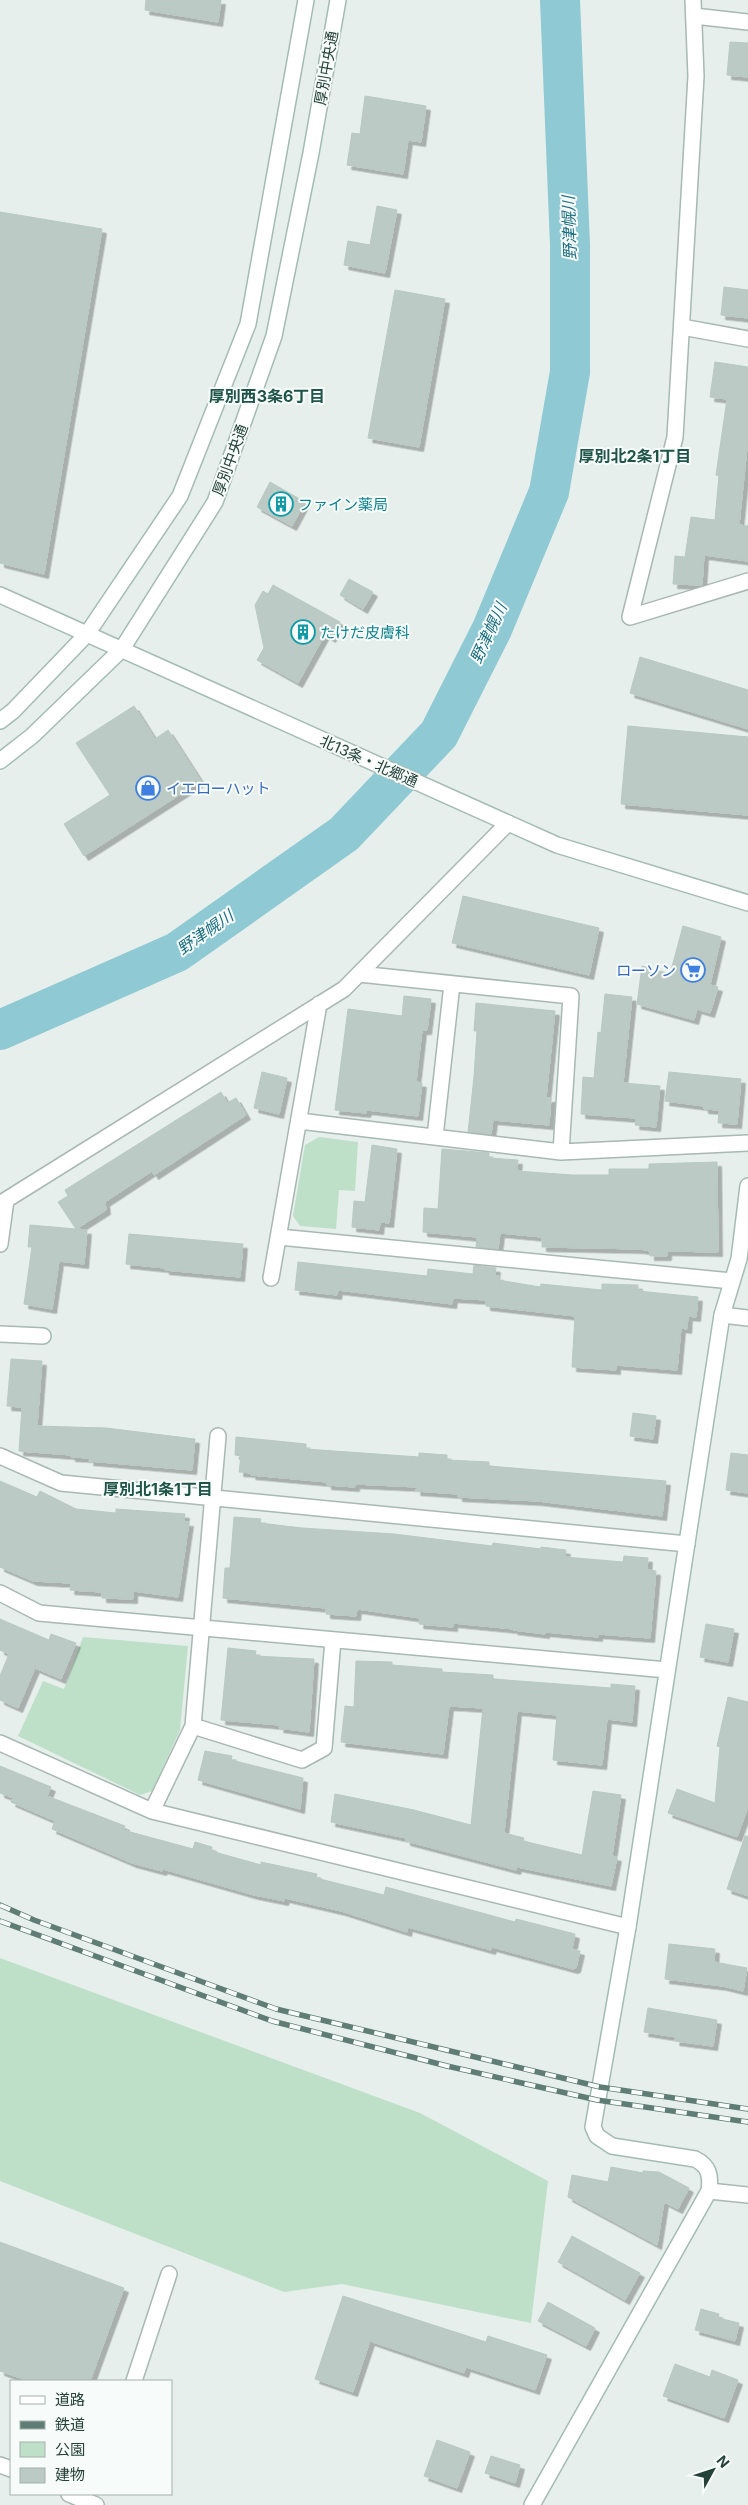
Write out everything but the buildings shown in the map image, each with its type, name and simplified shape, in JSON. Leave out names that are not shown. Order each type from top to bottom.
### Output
[{"type":"street","name":"厚別中央通","points":[[0,721],[13,711],[87,634],[180,496],[248,324],[306,0]]},
{"type":"street","name":"厚別中央通","points":[[0,761],[32,736],[122,649],[215,502],[274,336],[311,153],[338,0]]},
{"type":"street","points":[[693,0],[696,76],[675,437],[630,617],[748,581]]},
{"type":"street","points":[[694,16],[748,22]]},
{"type":"street","points":[[682,327],[748,339]]},
{"type":"street","name":"北13条・北郷通","points":[[0,595],[557,845],[748,903]]},
{"type":"street","points":[[0,1244],[3,1200],[344,990],[508,823]]},
{"type":"street","points":[[359,974],[571,996],[561,1152]]},
{"type":"street","points":[[435,1137],[452,984]]},
{"type":"street","points":[[272,1278],[319,1004]]},
{"type":"street","points":[[299,1121],[561,1152],[748,1143]]},
{"type":"street","points":[[532,2505],[709,2191],[709,2171],[703,2163],[695,2159],[612,2146],[597,2136],[593,2127],[628,1927],[722,1315],[739,1259],[748,1186]]},
{"type":"street","points":[[279,1237],[732,1281]]},
{"type":"street","points":[[722,1315],[748,1318]]},
{"type":"street","points":[[0,1334],[43,1336]]},
{"type":"street","points":[[152,1811],[193,1726],[218,1436]]},
{"type":"street","points":[[0,1456],[61,1483],[687,1544]]},
{"type":"street","points":[[0,1592],[39,1613],[667,1670]]},
{"type":"street","points":[[193,1726],[302,1760],[324,1748],[333,1640]]},
{"type":"street","points":[[0,1742],[152,1811],[628,1927]]},
{"type":"street","points":[[709,2191],[748,2195]]},
{"type":"street","points":[[134,2380],[170,2274]]},
{"type":"street","points":[[72,2495],[94,2502]]},
{"type":"green space","points":[[319,1137],[358,1142],[355,1191],[339,1190],[336,1229],[300,1226],[293,1216],[305,1145]]},
{"type":"green space","points":[[83,1637],[188,1646],[180,1730],[152,1791],[140,1795],[18,1736],[43,1681],[64,1689]]},
{"type":"green space","points":[[0,1958],[420,2113],[548,2181],[531,2323],[342,2284],[284,2292],[0,2181]]},
{"type":"waterway","name":"野津幌川","points":[[0,1030],[177,952],[344,834],[439,734],[492,629],[549,492],[570,372],[570,245],[560,0]]},
{"type":"railway","points":[[0,1905],[34,1920],[276,2009],[600,2087],[748,2109]]},
{"type":"railway","points":[[0,1921],[272,2021],[447,2066],[597,2100],[748,2122]]},
{"type":"place","name":"ファイン薬局","points":[[281,504]]},
{"type":"place","name":"たけだ皮膚科","points":[[303,632]]},
{"type":"place","name":"イエローハット","points":[[148,788]]},
{"type":"place","name":"ローソン","points":[[693,970]]},
{"type":"district","name":"厚別西3条6丁目","points":[[267,396]]},
{"type":"district","name":"厚別北2条1丁目","points":[[635,456]]},
{"type":"district","name":"厚別北1条1丁目","points":[[158,1489]]}]
